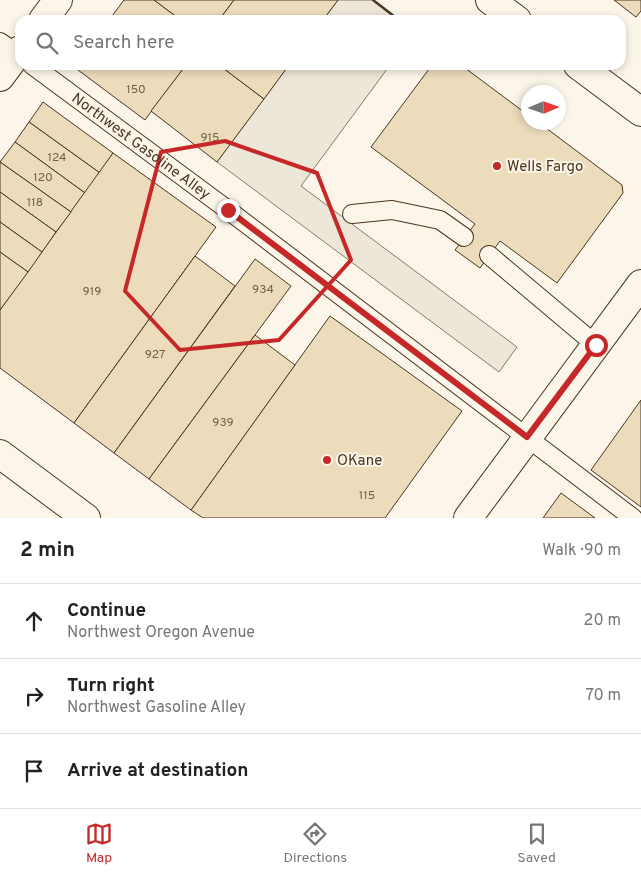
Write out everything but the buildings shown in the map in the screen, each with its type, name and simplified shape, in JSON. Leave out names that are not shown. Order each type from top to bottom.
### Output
[{"type":"street","points":[[46,15],[58,0]]},
{"type":"street","points":[[490,0],[510,15]]},
{"type":"street","points":[[0,77],[15,57]]},
{"type":"street","points":[[585,70],[641,112]]},
{"type":"street","points":[[468,518],[641,284]]},
{"type":"street","points":[[0,454],[86,518]]},
{"type":"lane","name":"Northwest Gasoline Alley","points":[[41,70],[633,518]]},
{"type":"lane","points":[[352,214],[392,210],[440,220],[464,237]]},
{"type":"lane","points":[[489,256],[596,345]]},
{"type":"highlighted area","points":[[225,141],[317,173],[351,260],[279,340],[180,350],[125,291],[161,152]]},
{"type":"shaded area","points":[[338,0],[373,0],[392,15],[327,15]]},
{"type":"shaded area","points":[[285,70],[386,70],[301,186],[517,347],[499,372],[217,162]]},
{"type":"wall","points":[[373,0],[392,15]]},
{"type":"place","name":"Wells Fargo","points":[[497,166]]},
{"type":"place","name":"OKane","points":[[327,460]]},
{"type":"route","points":[[228,210],[527,437],[596,345]]}]
